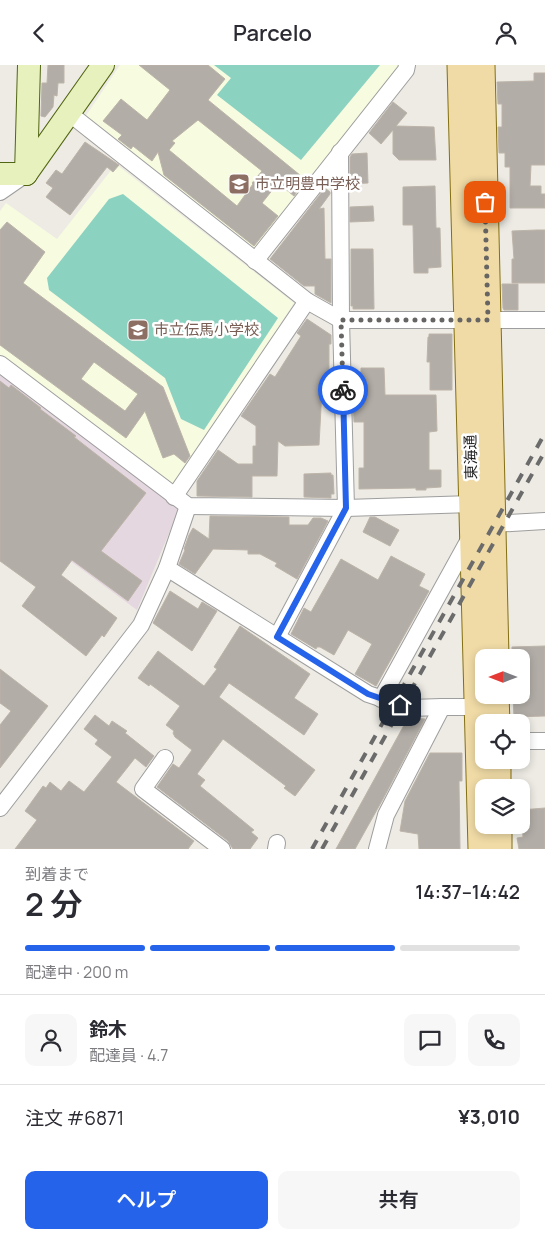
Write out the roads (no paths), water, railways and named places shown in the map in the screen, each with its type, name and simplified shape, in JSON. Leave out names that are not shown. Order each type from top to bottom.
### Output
[{"type":"main road","name":"東海通","points":[[460,65],[478,319],[483,528],[492,708]]},
{"type":"main road","name":"東海通","points":[[482,65],[478,319],[472,504],[483,528],[495,649]]},
{"type":"main road","name":"東海通","points":[[481,769],[481,849]]},
{"type":"main road","points":[[499,834],[499,849]]},
{"type":"street","points":[[26,174],[29,65]]},
{"type":"street","points":[[0,192],[26,174],[103,65]]},
{"type":"street","points":[[255,261],[406,70],[406,65]]},
{"type":"street","points":[[70,113],[307,301],[341,320],[545,320]]},
{"type":"street","points":[[277,637],[346,508],[341,320],[340,153]]},
{"type":"street","points":[[0,174],[26,174]]},
{"type":"street","points":[[174,497],[307,301]]},
{"type":"street","points":[[0,364],[188,507],[346,508],[472,504]]},
{"type":"street","points":[[0,808],[141,625],[167,568],[188,507]]},
{"type":"street","points":[[381,699],[483,528],[545,521]]},
{"type":"street","points":[[167,568],[368,694],[410,708],[492,708]]},
{"type":"street","points":[[377,849],[386,815],[442,707]]},
{"type":"street","points":[[530,741],[545,741]]},
{"type":"street","points":[[165,758],[143,789],[222,849]]},
{"type":"railway","points":[[312,849],[545,433]]},
{"type":"railway","points":[[322,849],[545,451]]},
{"type":"place","name":"市立明豊中学校","points":[[239,184]]},
{"type":"place","name":"市立伝馬小学校","points":[[138,330]]}]
